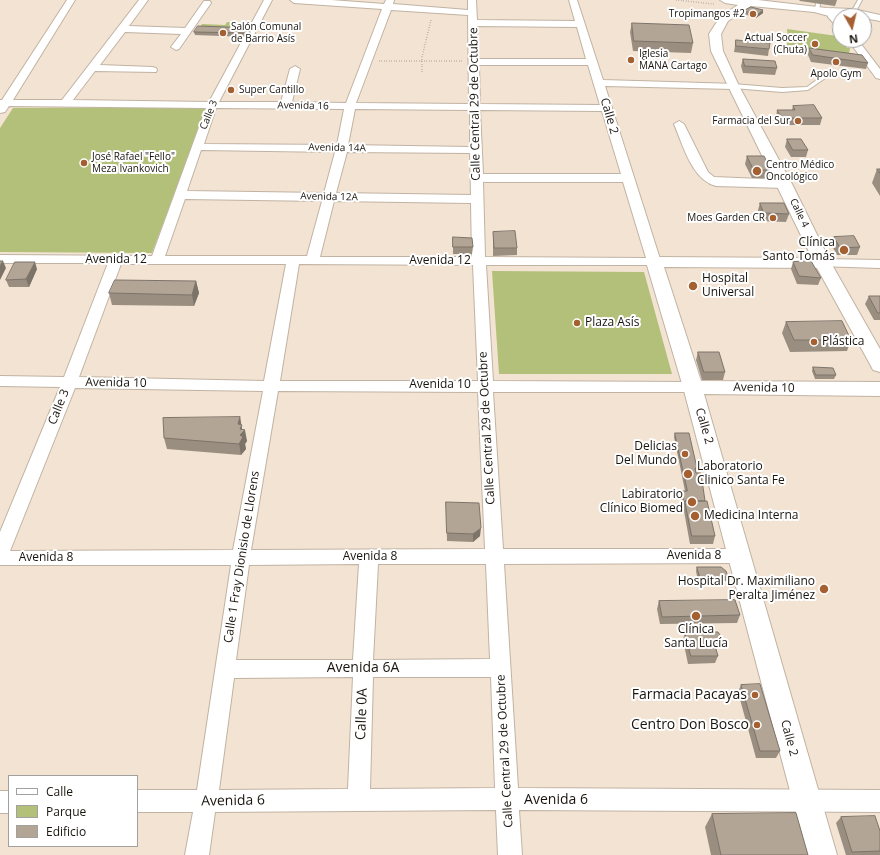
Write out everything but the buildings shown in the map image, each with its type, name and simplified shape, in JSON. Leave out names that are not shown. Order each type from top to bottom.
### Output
[{"type":"street","points":[[2,106],[71,0]]},
{"type":"street","points":[[65,104],[94,68],[144,0]]},
{"type":"street","name":"Calle 3","points":[[157,260],[212,105],[268,0]]},
{"type":"street","points":[[294,0],[388,3],[473,18],[580,24]]},
{"type":"street","name":"Calle Central 29 de Octubre","points":[[472,0],[479,262],[510,855]]},
{"type":"street","name":"Calle 2","points":[[573,0],[600,83],[606,108],[693,387],[822,855]]},
{"type":"street","points":[[725,0],[751,1],[817,8]]},
{"type":"street","points":[[772,0],[832,11]]},
{"type":"street","name":"Calle 4","points":[[751,1],[724,19],[715,34],[717,51],[733,86],[785,184],[823,263],[880,366]]},
{"type":"street","points":[[176,47],[207,3]]},
{"type":"street","points":[[312,261],[342,148],[350,106],[388,3]]},
{"type":"street","points":[[122,29],[188,31]]},
{"type":"street","points":[[859,48],[880,76]]},
{"type":"street","points":[[474,62],[592,62]]},
{"type":"street","points":[[94,68],[152,70]]},
{"type":"street","points":[[286,105],[295,69]]},
{"type":"street","points":[[600,83],[733,86]]},
{"type":"street","name":"Avenida 16","points":[[2,106],[65,104],[606,108]]},
{"type":"street","points":[[679,124],[703,174],[710,180],[716,182],[785,184]]},
{"type":"street","name":"Avenida 14A","points":[[197,146],[476,150]]},
{"type":"street","points":[[477,178],[628,178]]},
{"type":"street","name":"Avenida 12A","points":[[180,195],[478,199]]},
{"type":"street","name":"Avenida 12","points":[[0,259],[880,264]]},
{"type":"street","name":"Calle 3","points":[[0,554],[70,382],[116,260]]},
{"type":"street","name":"Calle 1 Fray Dionisio de Llorens","points":[[197,855],[241,558],[293,261]]},
{"type":"street","name":"Avenida 10","points":[[0,381],[270,386],[485,385],[880,389]]},
{"type":"street","name":"Avenida 8","points":[[0,558],[740,556]]},
{"type":"street","name":"Calle 0A","points":[[359,800],[363,668],[369,557]]},
{"type":"street","name":"Avenida 6A","points":[[225,669],[500,668]]},
{"type":"street","name":"Avenida 6","points":[[138,801],[507,799],[880,801]]},
{"type":"lane","points":[[848,8],[860,0]]},
{"type":"lane","points":[[733,86],[782,90],[808,88],[831,72]]},
{"type":"path","points":[[417,9],[431,18],[422,61],[422,72]]},
{"type":"path","points":[[367,61],[474,62]]},
{"type":"green space","points":[[227,22],[256,24],[252,31],[199,29],[202,24],[225,25]]},
{"type":"green space","name":"Actual Soccer (Chuta)","points":[[787,29],[832,35],[832,48],[850,48],[848,60],[785,52],[788,40]]},
{"type":"green space","points":[[207,107],[152,253],[0,252],[0,128],[13,108]]},
{"type":"green space","name":"Plaza Asís","points":[[492,271],[644,272],[672,374],[499,374]]},
{"type":"place","name":"Tropimangos #2","points":[[753,14]]},
{"type":"place","name":"Salón Comunal de Barrio Asís","points":[[223,33]]},
{"type":"place","name":"Actual Soccer (Chuta)","points":[[815,44]]},
{"type":"place","name":"Iglesia MANA Cartago","points":[[631,60]]},
{"type":"place","name":"Apolo Gym","points":[[836,62]]},
{"type":"place","name":"Super Cantillo","points":[[231,90]]},
{"type":"place","name":"Farmacia del Sur","points":[[798,121]]},
{"type":"place","name":"José Rafael \"Fello\" Meza Ivankovich","points":[[84,163]]},
{"type":"place","name":"Centro Médico Oncológico","points":[[757,171]]},
{"type":"place","name":"Moes Garden CR","points":[[773,218]]},
{"type":"place","name":"Clínica Santo Tomás","points":[[844,250]]},
{"type":"place","name":"Hospital Universal","points":[[693,286]]},
{"type":"place","name":"Plaza Asís","points":[[577,323]]},
{"type":"place","name":"Plástica","points":[[814,342]]},
{"type":"place","name":"Delicias Del Mundo","points":[[685,454]]},
{"type":"place","name":"Laboratorio Clinico Santa Fe","points":[[688,474]]},
{"type":"place","name":"Labiratorio Clínico Biomed","points":[[692,502]]},
{"type":"place","name":"Medicina Interna","points":[[695,516]]},
{"type":"place","name":"Hospital Dr. Maximiliano Peralta Jiménez","points":[[824,589]]},
{"type":"place","name":"Clínica Santa Lucía","points":[[696,616]]},
{"type":"place","name":"Farmacia Pacayas","points":[[755,695]]},
{"type":"place","name":"Centro Don Bosco","points":[[757,725]]}]
